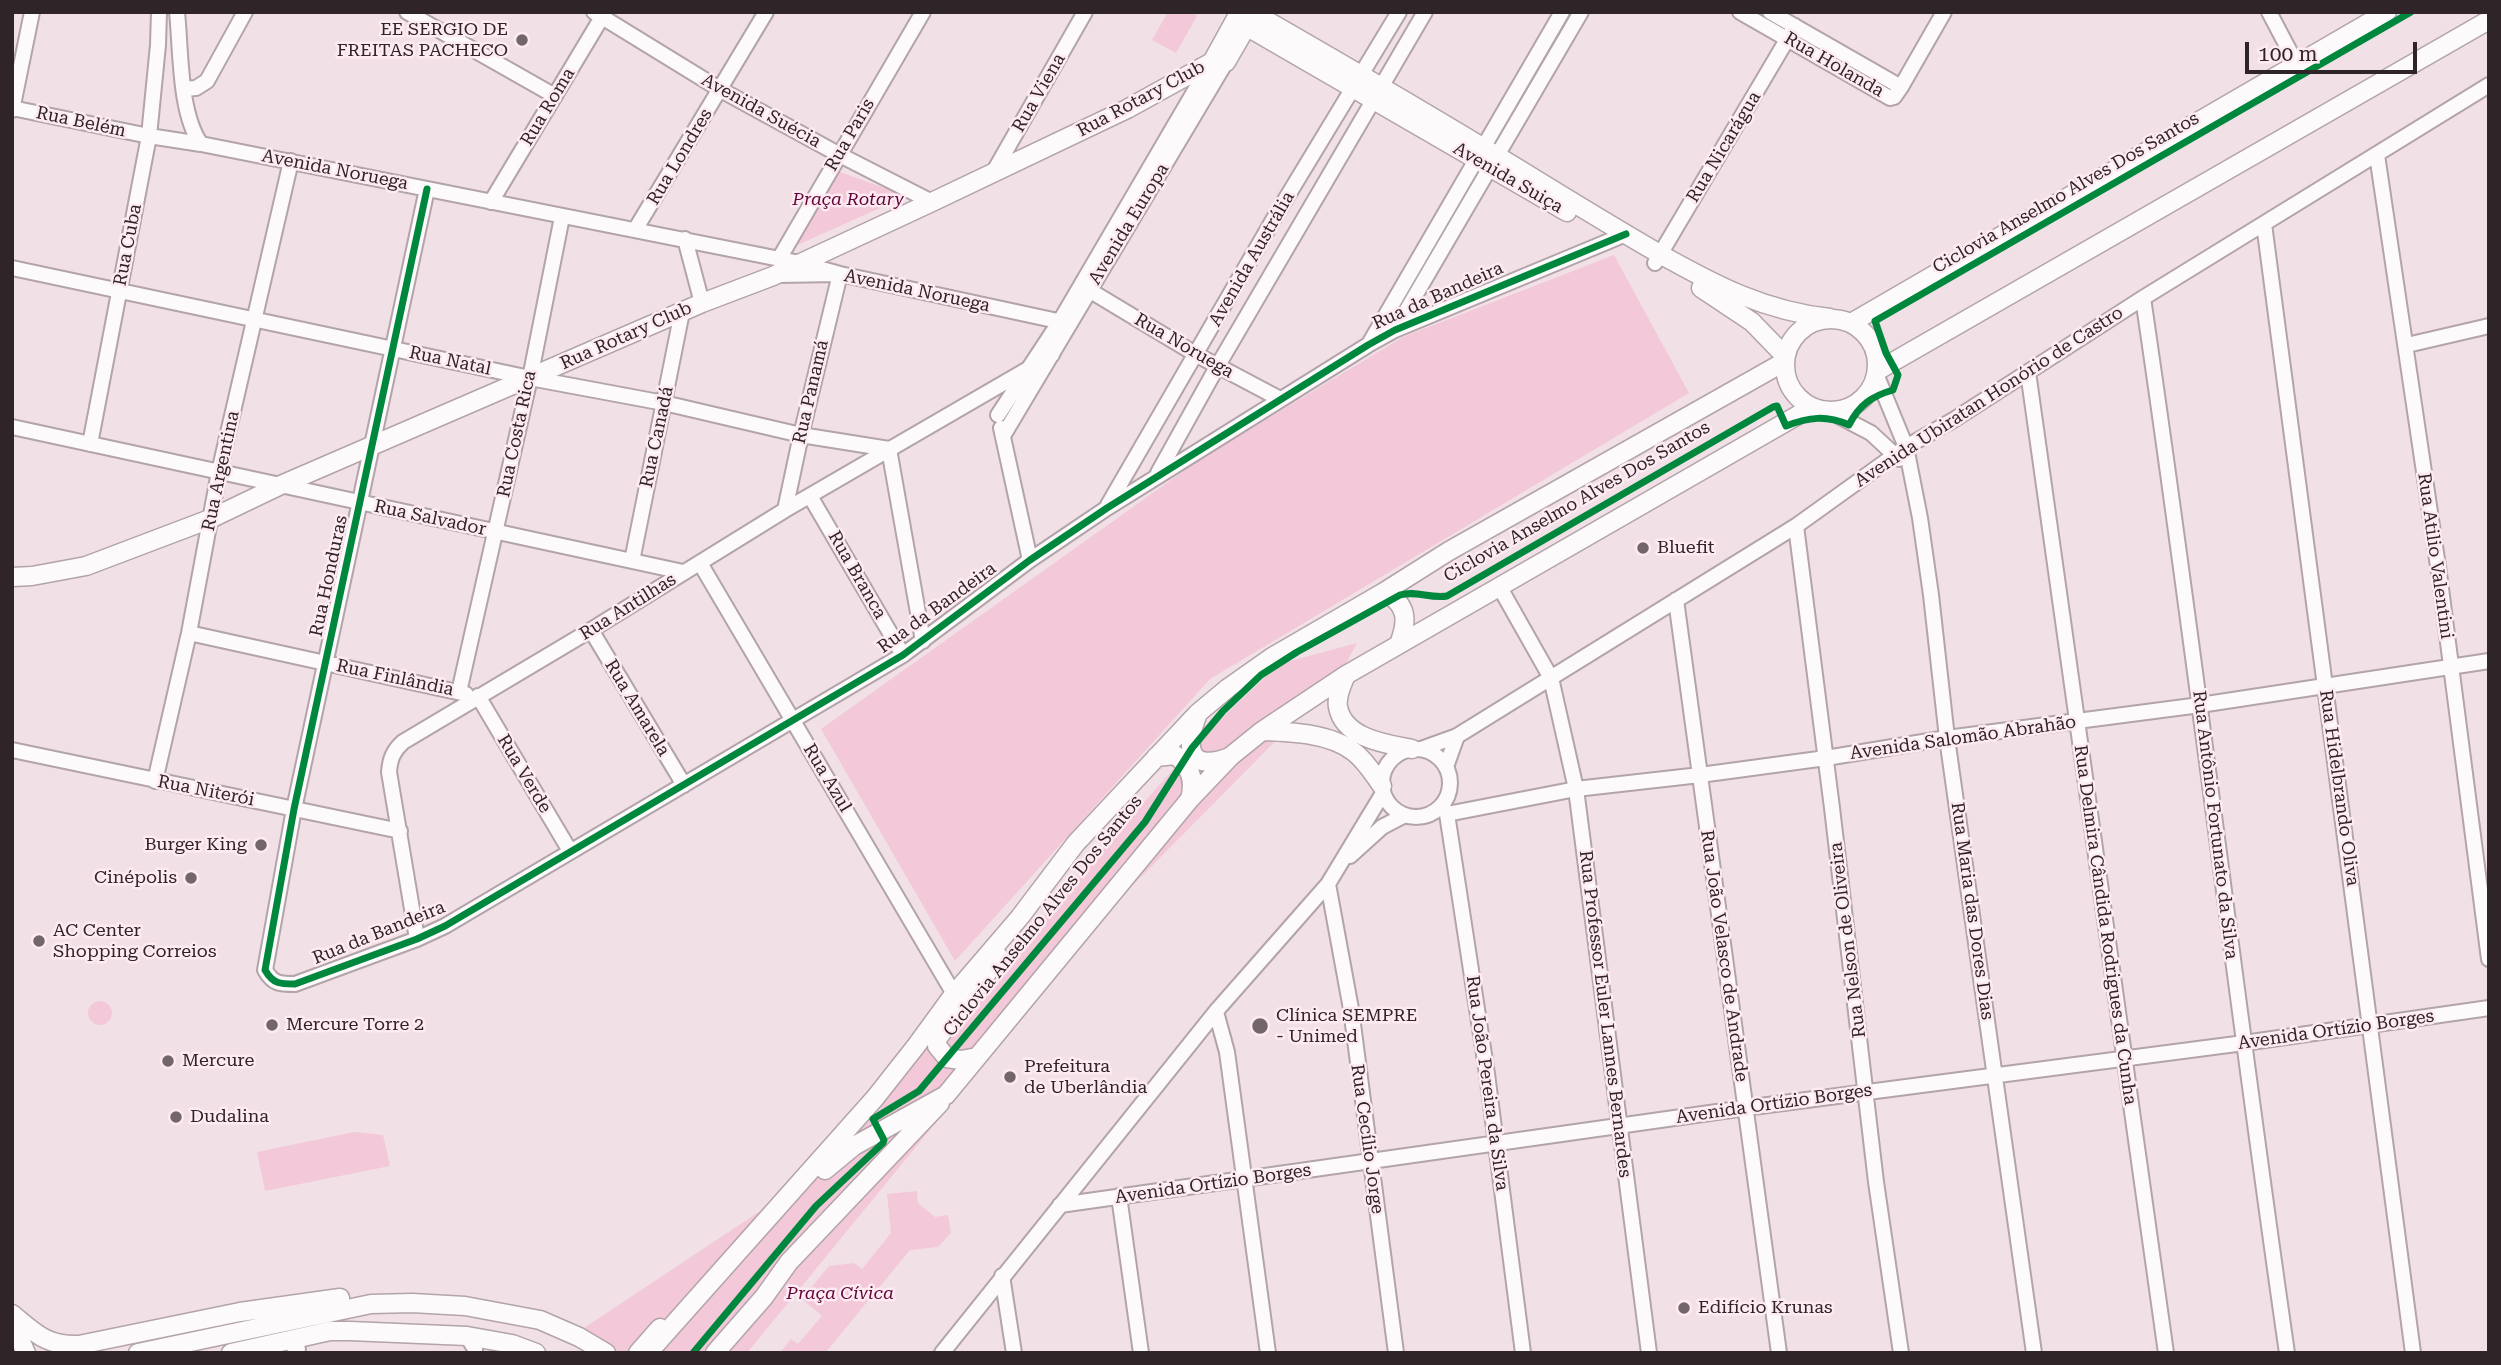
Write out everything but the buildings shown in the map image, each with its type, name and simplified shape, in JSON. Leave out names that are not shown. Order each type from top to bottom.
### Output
[{"type":"main road","points":[[1852,323],[2387,12]]},
{"type":"main road","name":"Avenida Suiça","points":[[1244,16],[1658,259],[1752,322],[1784,359]]},
{"type":"main road","name":"Avenida Europa","points":[[1219,62],[1244,16]]},
{"type":"main road","points":[[1877,372],[2489,20]]},
{"type":"main road","name":"Rua Rotary Club","points":[[12,577],[86,566],[210,519],[281,485],[682,312],[776,267],[800,262],[993,173],[1219,62]]},
{"type":"main road","name":"Avenida Suiça","points":[[1658,259],[1743,297],[1804,315],[1830,318]]},
{"type":"main road","points":[[715,1353],[764,1297],[789,1262],[924,1122],[1190,799],[1231,756],[1262,731],[1346,675],[1499,586],[1820,409],[1851,407],[1871,388],[1877,372],[1877,359],[1869,338],[1852,323],[1830,318],[1806,325],[1796,333],[1784,359],[1785,376],[1790,389],[1800,400],[1820,409]]},
{"type":"main road","points":[[946,1095],[854,1146],[825,1169],[660,1347],[916,1046],[954,994],[1020,917],[1076,843],[1198,713],[1272,657],[1384,593],[1449,551],[1784,359]]},
{"type":"main road","points":[[1384,593],[1395,597],[1402,606],[1405,617],[1404,631],[1399,644]]},
{"type":"main road","points":[[1346,675],[1339,694],[1338,707],[1344,720],[1364,737],[1417,750]]},
{"type":"main road","points":[[1198,713],[1189,741],[1196,757],[1203,762],[1214,763],[1231,756]]},
{"type":"main road","points":[[1262,731],[1317,737],[1345,746],[1363,760],[1383,790]]},
{"type":"main road","points":[[1156,757],[1175,755],[1184,761],[1192,776],[1193,789],[1190,799]]},
{"type":"main road","points":[[976,1057],[961,1060],[947,1058],[937,1046],[937,1039],[1006,947],[1020,917]]},
{"type":"main road","points":[[638,1353],[828,1136],[916,1046]]},
{"type":"main road","points":[[12,1314],[40,1338],[52,1343],[117,1345],[240,1312],[344,1298],[371,1304]]},
{"type":"main road","points":[[138,1353],[371,1304],[465,1306],[540,1320],[579,1337],[606,1353]]},
{"type":"main road","points":[[12,1321],[26,1353]]},
{"type":"main road","points":[[287,1349],[330,1331],[467,1336],[512,1344],[536,1353]]},
{"type":"main road","points":[[231,1353],[287,1349],[370,1332]]},
{"type":"street","points":[[12,108],[32,12]]},
{"type":"street","name":"Rua Cuba","points":[[90,444],[149,136],[159,12]]},
{"type":"street","points":[[177,12],[187,111],[201,144]]},
{"type":"street","points":[[185,89],[196,88],[207,81],[245,12]]},
{"type":"street","points":[[407,12],[555,96]]},
{"type":"street","name":"Rua Londres","points":[[635,230],[766,12]]},
{"type":"street","name":"Rua Paris","points":[[776,267],[838,155],[923,12]]},
{"type":"street","name":"Rua Viena","points":[[993,173],[1085,12]]},
{"type":"street","name":"Avenida Austrália","points":[[1107,508],[1276,215],[1399,12]]},
{"type":"street","name":"Avenida Austrália","points":[[1155,477],[1217,366],[1425,12]]},
{"type":"street","points":[[1395,330],[1487,158],[1522,81],[1562,12]]},
{"type":"street","points":[[1368,345],[1487,158],[1537,88],[1581,12]]},
{"type":"street","name":"Rua Holanda","points":[[1740,12],[1758,17],[1791,33],[1896,92],[1944,12]]},
{"type":"street","name":"Rua Holanda","points":[[1770,12],[1791,33]]},
{"type":"street","points":[[2269,12],[2297,65]]},
{"type":"street","name":"Rua Roma","points":[[491,202],[601,14]]},
{"type":"street","name":"Avenida Suécia","points":[[601,14],[721,90],[838,155],[932,202]]},
{"type":"street","name":"Rua Nicarágua","points":[[1658,259],[1791,33]]},
{"type":"street","name":"Avenida Europa","points":[[998,415],[1065,323],[1219,62]]},
{"type":"street","points":[[1522,81],[1537,88]]},
{"type":"street","name":"Avenida Ubiratan Honório de Castro","points":[[1417,750],[1457,736],[1551,678],[1796,526],[1900,451],[2489,85]]},
{"type":"street","name":"Rua Belém","points":[[12,108],[149,136]]},
{"type":"street","points":[[171,139],[182,128],[187,111]]},
{"type":"street","name":"Avenida Noruega","points":[[149,136],[291,161],[562,217],[685,239],[776,267],[840,274],[1065,323]]},
{"type":"street","name":"Rua Atilio Valentini","points":[[2377,155],[2407,345],[2489,959]]},
{"type":"street","name":"Rua Argentina","points":[[155,781],[189,633],[219,472],[291,161]]},
{"type":"street","name":"Rua Honduras","points":[[265,970],[294,809],[427,189]]},
{"type":"street","name":"Rua Costa Rica","points":[[459,692],[530,378],[562,217]]},
{"type":"street","name":"Rua Hidelbrando Oliva","points":[[2264,224],[2372,1024],[2413,1353]]},
{"type":"street","name":"Rua da Bandeira","points":[[265,970],[270,980],[279,984],[295,984],[417,939],[444,926],[923,642],[1030,560],[1107,508],[1368,345],[1395,330],[1619,237]]},
{"type":"street","points":[[685,239],[702,303]]},
{"type":"street","points":[[800,262],[840,274]]},
{"type":"street","name":"Rua Natal","points":[[12,268],[530,378],[664,403],[801,435],[889,449]]},
{"type":"street","name":"Rua Panamá","points":[[785,510],[840,274]]},
{"type":"street","name":"Rua Noruega","points":[[1086,288],[1197,355],[1280,399]]},
{"type":"street","name":"Rua Antônio Fortunato da Silva","points":[[2143,298],[2287,1353]]},
{"type":"street","name":"Rua Canadá","points":[[632,561],[682,312]]},
{"type":"street","name":"Avenida Europa","points":[[1003,436],[1052,355],[1065,323]]},
{"type":"street","points":[[2407,345],[2489,326]]},
{"type":"street","name":"Rua Antilhas","points":[[417,939],[389,772],[395,749],[785,510],[1052,355]]},
{"type":"street","name":"Rua Maria das Dores Dias","points":[[1877,372],[1900,451],[1910,470],[1931,595],[1947,738],[2034,1353]]},
{"type":"street","name":"Rua Delmira Cândida Rodrigues da Cunha","points":[[2028,372],[2166,1353]]},
{"type":"street","points":[[992,390],[1030,560]]},
{"type":"street","name":"Rua Maria das Dores Dias","points":[[1820,409],[1871,433],[1900,451]]},
{"type":"street","name":"Rua Salvador","points":[[12,427],[683,572]]},
{"type":"street","points":[[889,449],[923,642]]},
{"type":"street","name":"Rua Branca","points":[[810,496],[903,654]]},
{"type":"street","name":"Rua Nelson de Oliveira","points":[[1796,526],[1876,1182],[1901,1353]]},
{"type":"street","name":"Rua Azul","points":[[700,563],[954,994]]},
{"type":"street","name":"Rua Professor Euler Lannes Bernardes","points":[[1499,586],[1551,678],[1576,789],[1649,1353]]},
{"type":"street","name":"Rua João Velasco de Andrade","points":[[1676,600],[1779,1353]]},
{"type":"street","name":"Rua Amarela","points":[[591,630],[684,785]]},
{"type":"street","name":"Rua Finlândia","points":[[189,633],[478,696]]},
{"type":"street","name":"Avenida Salomão Abrahão","points":[[1445,809],[2200,705],[2489,661]]},
{"type":"street","name":"Rua Verde","points":[[478,696],[570,851]]},
{"type":"street","points":[[1446,767],[1457,736]]},
{"type":"street","name":"Rua Niterói","points":[[12,750],[400,831]]},
{"type":"street","points":[[1337,870],[1366,839],[1392,821],[1405,815],[1425,816],[1445,809],[1450,787],[1446,767],[1440,758],[1417,750],[1393,758],[1383,776],[1383,790],[1389,804],[1405,815]]},
{"type":"street","points":[[942,1353],[1216,1012],[1328,884],[1383,790]]},
{"type":"street","name":"Rua João Pereira da Silva","points":[[1445,809],[1496,1143],[1523,1353]]},
{"type":"street","name":"Rua Cecílio Jorge","points":[[1328,884],[1351,1009],[1396,1353]]},
{"type":"street","name":"Avenida Ortízio Borges","points":[[1060,1205],[1866,1091],[2244,1043],[2489,1008]]},
{"type":"street","points":[[1216,1012],[1227,1052],[1268,1353]]},
{"type":"street","points":[[1119,1196],[1141,1353]]},
{"type":"street","points":[[1002,1276],[1014,1353]]},
{"type":"street","points":[[467,1336],[475,1353]]},
{"type":"green space","points":[[1168,12],[1192,12],[1197,16],[1176,53],[1152,40]]},
{"type":"green space","name":"Praça Rotary","points":[[840,172],[907,196],[795,246]]},
{"type":"green space","points":[[1614,255],[1689,393],[1210,679],[955,961],[821,729],[1199,460],[1403,337]]},
{"type":"green space","points":[[1357,643],[1338,678],[1119,899],[747,1353],[616,1353],[584,1328],[825,1168],[881,1108],[877,1103],[936,1034],[941,1038],[1080,874],[1204,735],[1279,664]]},
{"type":"green space","points":[[100,1001],[109,1004],[112,1013],[109,1022],[100,1025],[91,1022],[88,1013],[91,1004]]},
{"type":"green space","points":[[354,1132],[383,1135],[390,1166],[265,1191],[257,1152]]},
{"type":"green space","name":"Praça Cívica","points":[[917,1191],[918,1203],[935,1217],[948,1215],[951,1233],[938,1247],[910,1250],[825,1353],[780,1353],[791,1339],[798,1344],[822,1316],[802,1299],[829,1266],[854,1263],[862,1269],[891,1233],[887,1194]]},
{"type":"cycle path","name":"Ciclovia Anselmo Alves Dos Santos","points":[[693,1353],[816,1206],[883,1143],[873,1119],[919,1091],[1145,822],[1192,748],[1223,711],[1261,675],[1400,595],[1412,593],[1447,596],[1773,407],[1777,406],[1786,426],[1818,418],[1849,425],[1867,402],[1893,390],[1898,375],[1886,353],[1875,321],[2411,12]]},
{"type":"cycle path","points":[[427,189],[294,809],[265,970],[274,981],[281,983],[295,984],[445,926],[903,655],[1030,560],[1107,508],[1368,345],[1395,330],[1626,234]]},
{"type":"place","name":"EE SERGIO DE FREITAS PACHECO","points":[[522,40]]},
{"type":"place","name":"Bluefit","points":[[1643,548]]},
{"type":"place","name":"Burger King","points":[[261,845]]},
{"type":"place","name":"Cinépolis","points":[[191,878]]},
{"type":"place","name":"AC Center Shopping Correios","points":[[39,941]]},
{"type":"place","name":"Mercure Torre 2","points":[[272,1025]]},
{"type":"place","name":"Clínica SEMPRE - Unimed","points":[[1260,1026]]},
{"type":"place","name":"Mercure","points":[[168,1061]]},
{"type":"place","name":"Prefeitura de Uberlândia","points":[[1010,1077]]},
{"type":"place","name":"Dudalina","points":[[176,1117]]},
{"type":"place","name":"Edifício Krunas","points":[[1684,1308]]}]
